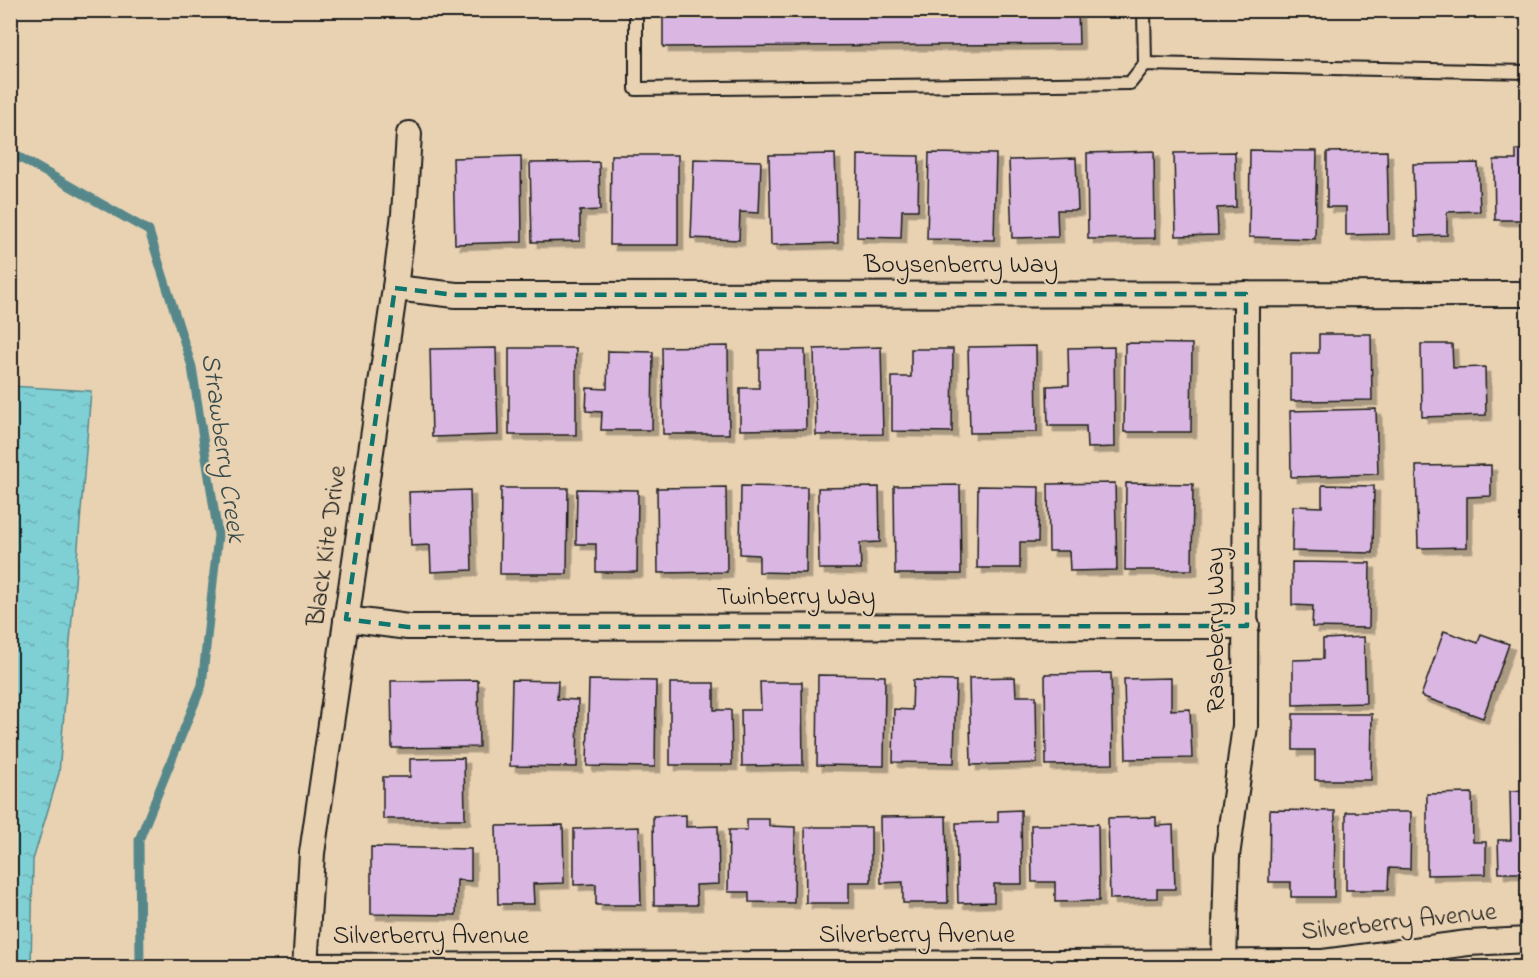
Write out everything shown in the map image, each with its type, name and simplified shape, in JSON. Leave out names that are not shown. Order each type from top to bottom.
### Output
[{"type":"street","name":"Black Kite Drive","points":[[305,967],[312,853],[395,288],[404,214],[409,134]]},
{"type":"street","name":"Boysenberry Way","points":[[395,288],[456,295],[1527,294]]},
{"type":"street","name":"Raspberry Way","points":[[1224,964],[1227,856],[1245,726],[1246,294]]},
{"type":"street","name":"Twinberry Way","points":[[346,619],[408,627],[1247,626]]},
{"type":"street","name":"Silverberry Avenue","points":[[305,967],[896,966],[1323,962],[1468,943],[1527,940]]},
{"type":"lane","points":[[636,10],[636,89],[1130,82],[1145,64],[1144,10]]},
{"type":"lane","points":[[1145,64],[1527,72]]},
{"type":"highlighted area","points":[[395,288],[456,295],[1246,294],[1247,626],[408,627],[346,619]]},
{"type":"water","points":[[10,386],[91,391],[59,773],[33,860],[31,968],[10,967]]},
{"type":"building","points":[[663,10],[1078,10],[1079,44],[663,47]]},
{"type":"building","points":[[1250,150],[1317,151],[1315,239],[1249,237]]},
{"type":"building","points":[[1516,150],[1528,150],[1528,234],[1523,234],[1523,220],[1495,220],[1494,160],[1516,160]]},
{"type":"building","points":[[1154,151],[1155,238],[1088,239],[1087,153]]},
{"type":"building","points":[[1387,151],[1389,234],[1346,235],[1346,207],[1327,207],[1327,152]]},
{"type":"building","points":[[1235,152],[1236,207],[1217,208],[1218,235],[1176,236],[1174,153]]},
{"type":"building","points":[[929,153],[996,154],[994,240],[927,239]]},
{"type":"building","points":[[835,154],[838,243],[771,245],[769,155]]},
{"type":"building","points":[[611,155],[678,155],[678,245],[610,245]]},
{"type":"building","points":[[858,155],[919,156],[918,210],[902,210],[901,238],[857,237]]},
{"type":"building","points":[[521,156],[522,242],[455,244],[453,158]]},
{"type":"building","points":[[1076,158],[1078,210],[1057,210],[1058,237],[1012,238],[1009,160]]},
{"type":"building","points":[[694,159],[761,161],[759,213],[740,212],[739,240],[691,238]]},
{"type":"building","points":[[599,162],[600,210],[580,211],[580,241],[532,242],[530,163]]},
{"type":"building","points":[[1478,163],[1480,211],[1447,212],[1447,235],[1415,236],[1413,164]]},
{"type":"building","points":[[1319,334],[1371,334],[1372,400],[1291,401],[1291,353],[1319,353]]},
{"type":"building","points":[[1125,343],[1192,344],[1191,432],[1124,432]]},
{"type":"building","points":[[1421,344],[1452,344],[1453,368],[1485,367],[1486,415],[1422,417]]},
{"type":"building","points":[[728,346],[729,434],[663,434],[662,347]]},
{"type":"building","points":[[1036,346],[1037,432],[970,433],[968,347]]},
{"type":"building","points":[[881,347],[883,434],[816,435],[814,349]]},
{"type":"building","points":[[1114,347],[1115,447],[1087,448],[1086,426],[1048,426],[1047,386],[1069,385],[1068,348]]},
{"type":"building","points":[[496,348],[498,435],[432,437],[430,349]]},
{"type":"building","points":[[509,348],[576,348],[576,435],[509,435]]},
{"type":"building","points":[[911,349],[953,349],[952,432],[892,431],[892,377],[911,377]]},
{"type":"building","points":[[759,350],[805,350],[806,429],[740,430],[740,388],[759,388]]},
{"type":"building","points":[[608,351],[653,352],[652,430],[601,430],[602,412],[586,411],[587,388],[607,389]]},
{"type":"building","points":[[1376,409],[1378,474],[1291,477],[1290,411]]},
{"type":"building","points":[[1491,465],[1491,496],[1467,497],[1467,547],[1418,548],[1416,466]]},
{"type":"building","points":[[1115,483],[1117,570],[1070,571],[1069,551],[1049,551],[1048,484]]},
{"type":"building","points":[[1126,483],[1193,484],[1192,570],[1125,570]]},
{"type":"building","points":[[960,485],[961,574],[895,574],[894,486]]},
{"type":"building","points":[[1322,485],[1374,486],[1373,553],[1292,551],[1293,506],[1322,507]]},
{"type":"building","points":[[741,486],[807,487],[806,573],[759,572],[759,555],[740,554]]},
{"type":"building","points":[[978,486],[1039,487],[1038,542],[1020,542],[1020,568],[977,568]]},
{"type":"building","points":[[726,487],[727,572],[658,573],[657,488]]},
{"type":"building","points":[[879,487],[880,542],[860,543],[861,569],[819,569],[818,488]]},
{"type":"building","points":[[501,488],[568,488],[567,574],[500,574]]},
{"type":"building","points":[[577,489],[638,490],[637,572],[596,572],[596,544],[576,544]]},
{"type":"building","points":[[470,490],[472,570],[431,572],[430,545],[411,546],[409,492]]},
{"type":"building","points":[[1292,562],[1370,563],[1369,628],[1312,627],[1313,606],[1292,605]]},
{"type":"building","points":[[1444,631],[1478,643],[1481,634],[1509,644],[1483,718],[1421,696]]},
{"type":"building","points":[[1364,637],[1366,703],[1293,705],[1293,660],[1323,659],[1323,639]]},
{"type":"building","points":[[1525,653],[1528,653],[1528,740],[1521,739]]},
{"type":"building","points":[[1111,673],[1113,764],[1046,765],[1045,674]]},
{"type":"building","points":[[818,675],[885,676],[884,766],[817,765]]},
{"type":"building","points":[[1015,677],[1016,696],[1036,696],[1037,763],[971,765],[969,678]]},
{"type":"building","points":[[1171,678],[1171,710],[1190,709],[1192,758],[1126,759],[1124,679]]},
{"type":"building","points":[[478,680],[479,747],[392,748],[391,681]]},
{"type":"building","points":[[512,680],[558,681],[557,699],[578,700],[577,767],[510,766]]},
{"type":"building","points":[[589,680],[656,681],[655,767],[587,766]]},
{"type":"building","points":[[913,680],[956,681],[954,763],[893,762],[894,709],[912,710]]},
{"type":"building","points":[[760,682],[802,682],[803,765],[742,766],[741,710],[761,710]]},
{"type":"building","points":[[670,683],[714,683],[714,710],[731,710],[732,765],[670,765]]},
{"type":"building","points":[[1293,714],[1372,714],[1371,780],[1315,780],[1315,750],[1293,750]]},
{"type":"building","points":[[464,758],[465,819],[383,819],[383,777],[410,777],[410,759]]},
{"type":"building","points":[[1528,790],[1528,873],[1499,873],[1498,840],[1511,840],[1510,791]]},
{"type":"building","points":[[1472,793],[1473,842],[1486,842],[1486,874],[1427,875],[1427,794]]},
{"type":"building","points":[[1021,810],[1022,884],[994,884],[994,902],[958,903],[956,823],[998,822],[998,811]]},
{"type":"building","points":[[1270,810],[1335,811],[1334,897],[1291,897],[1291,882],[1269,882]]},
{"type":"building","points":[[1346,812],[1411,812],[1410,869],[1389,868],[1388,890],[1346,890]]},
{"type":"building","points":[[686,815],[686,827],[718,826],[719,884],[696,885],[697,905],[654,905],[653,816]]},
{"type":"building","points":[[946,816],[948,903],[903,903],[903,882],[881,883],[880,817]]},
{"type":"building","points":[[1156,817],[1156,826],[1173,825],[1175,889],[1157,889],[1157,898],[1110,899],[1108,818]]},
{"type":"building","points":[[747,819],[769,819],[769,826],[795,827],[794,903],[749,902],[749,892],[728,892],[729,830],[747,830]]},
{"type":"building","points":[[1098,824],[1099,901],[1055,902],[1055,882],[1032,882],[1031,825]]},
{"type":"building","points":[[563,825],[564,883],[533,884],[534,904],[498,904],[496,826]]},
{"type":"building","points":[[639,827],[641,905],[596,905],[596,884],[574,885],[574,829]]},
{"type":"building","points":[[805,827],[871,827],[871,882],[849,882],[849,903],[806,903]]},
{"type":"building","points":[[371,847],[471,849],[471,881],[457,880],[456,915],[371,914]]},
{"type":"waterway","name":"Strawberry Creek","points":[[10,152],[149,231],[192,367],[218,535],[202,685],[139,840],[140,968]]}]
